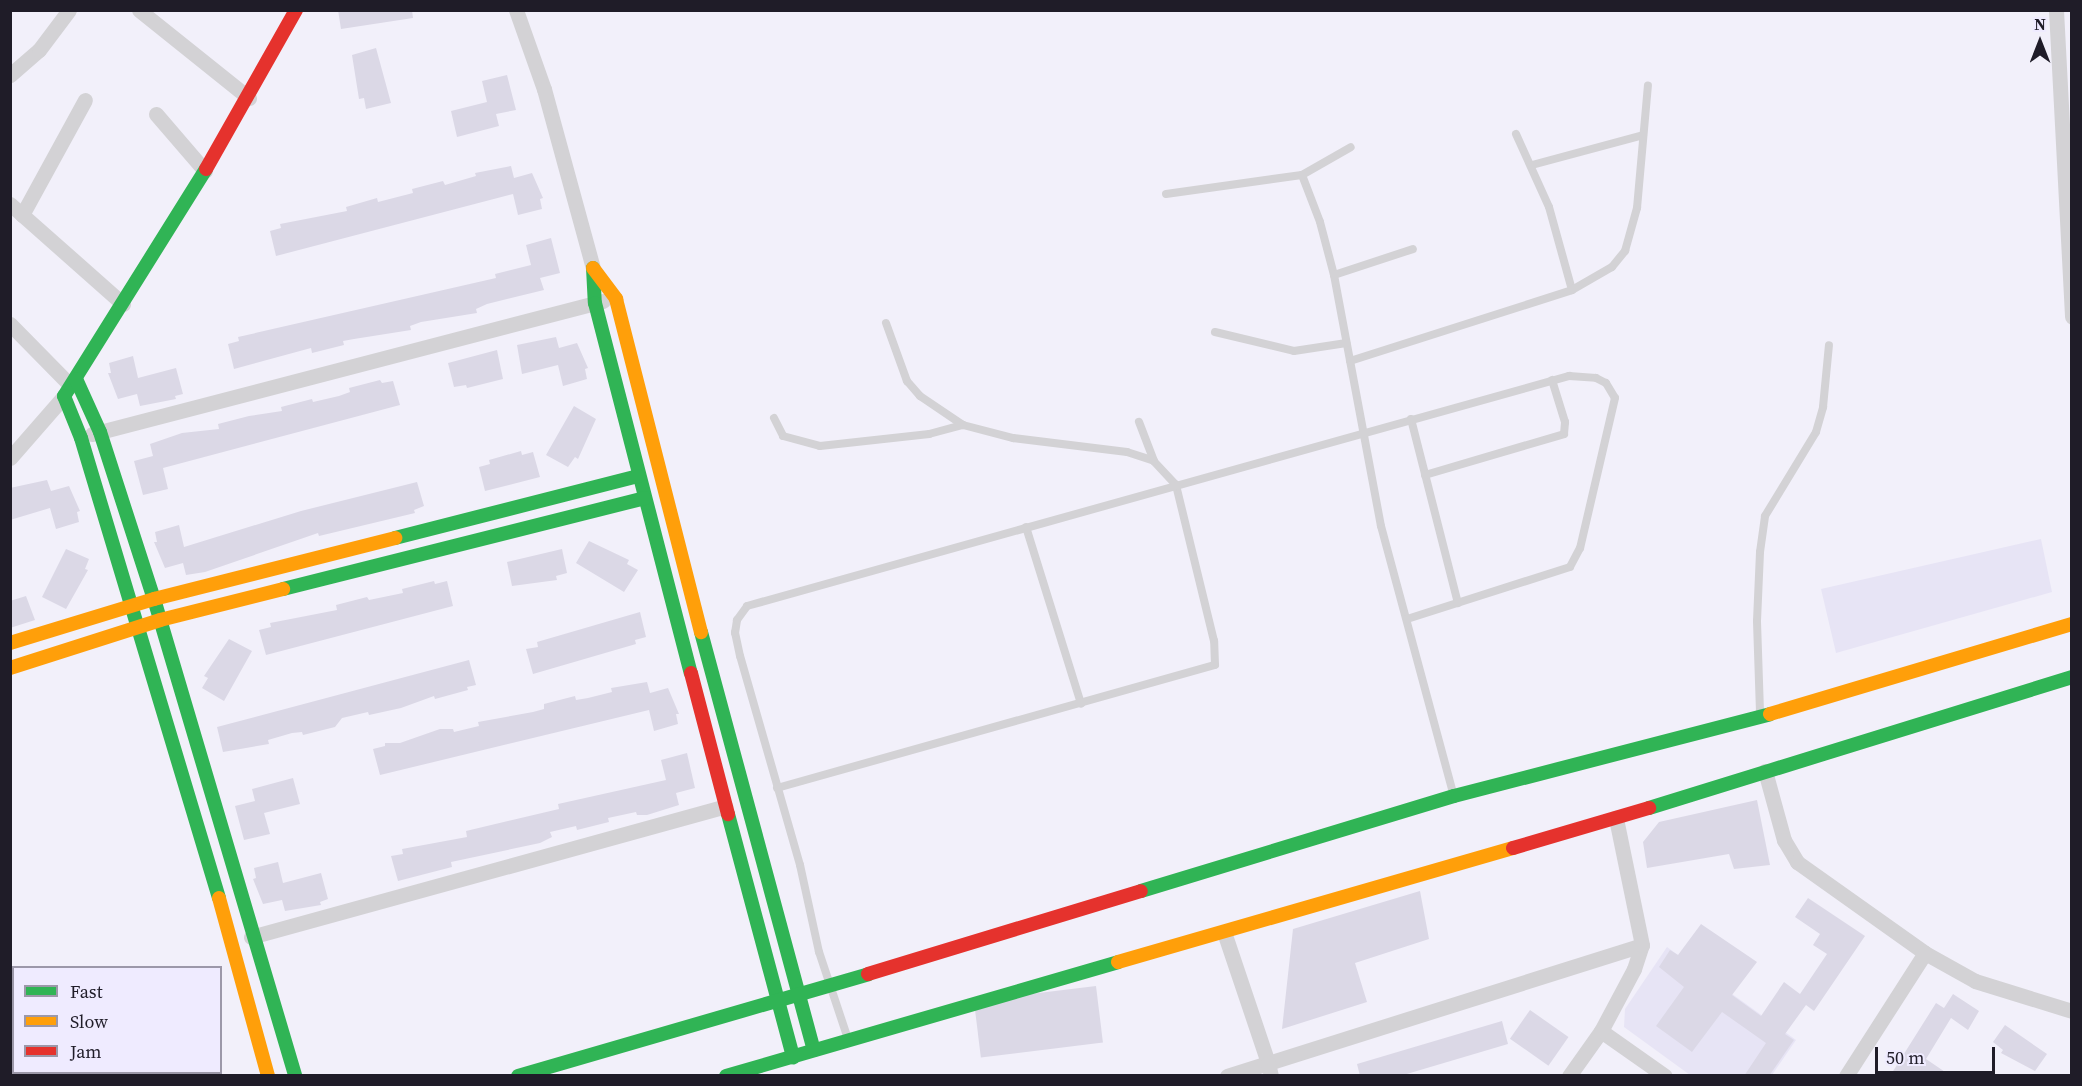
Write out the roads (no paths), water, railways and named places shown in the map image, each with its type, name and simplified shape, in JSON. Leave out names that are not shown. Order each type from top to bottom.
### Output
[{"type":"street","points":[[10,75],[39,50],[69,10]]},
{"type":"street","points":[[139,10],[249,98]]},
{"type":"street","points":[[10,458],[70,387],[123,304],[249,98],[296,10]]},
{"type":"street","points":[[516,10],[543,89],[593,268],[595,303],[638,476],[724,806],[793,1057]]},
{"type":"street","points":[[2062,17],[2072,317]]},
{"type":"street","points":[[85,100],[16,210],[123,304]]},
{"type":"street","points":[[156,114],[205,171]]},
{"type":"street","points":[[593,268],[616,299],[741,789],[814,1050]]},
{"type":"street","points":[[81,438],[616,299]]},
{"type":"street","points":[[10,324],[70,387],[100,432],[154,599],[251,937],[295,1076]]},
{"type":"street","points":[[70,387],[81,438],[233,944],[268,1076]]},
{"type":"street","points":[[10,643],[154,599],[638,476]]},
{"type":"street","points":[[10,668],[160,620],[645,498]]},
{"type":"street","points":[[457,522],[463,543]]},
{"type":"street","points":[[518,1076],[831,985],[1454,796],[1760,717],[2072,624]]},
{"type":"street","points":[[726,1076],[1616,818],[2072,677]]},
{"type":"street","points":[[2049,685],[2072,688]]},
{"type":"street","points":[[1765,771],[1784,840],[1797,862],[1820,874],[1925,953],[1975,981],[2072,1011]]},
{"type":"street","points":[[251,937],[724,806]]},
{"type":"street","points":[[1569,1076],[1601,1031],[1634,969],[1642,945],[1616,818]]},
{"type":"street","points":[[1224,932],[1269,1070]]},
{"type":"street","points":[[1227,1076],[1269,1070],[1642,945]]},
{"type":"street","points":[[1846,1076],[1925,953]]},
{"type":"street","points":[[1601,1031],[1665,1076]]},
{"type":"lane","points":[[1350,362],[1572,290],[1612,267],[1625,251],[1637,208],[1648,85]]},
{"type":"lane","points":[[1516,134],[1532,165],[1572,290]]},
{"type":"lane","points":[[1532,165],[1643,135]]},
{"type":"lane","points":[[1166,194],[1302,175],[1351,147]]},
{"type":"lane","points":[[1302,175],[1320,222],[1334,275],[1361,432],[1381,526],[1454,796]]},
{"type":"lane","points":[[1334,275],[1413,249]]},
{"type":"lane","points":[[886,323],[907,381],[928,402],[963,425],[1013,438],[1127,452],[1154,461]]},
{"type":"lane","points":[[1215,332],[1294,351],[1346,344]]},
{"type":"lane","points":[[1760,717],[1758,610],[1765,516],[1816,432],[1823,407],[1829,345]]},
{"type":"lane","points":[[848,1041],[738,648],[735,633],[741,612],[758,602],[1569,375],[1596,378],[1614,391],[1615,398],[1576,559],[1561,573],[1407,619]]},
{"type":"lane","points":[[1425,475],[1564,434],[1565,422],[1552,380]]},
{"type":"lane","points":[[774,418],[783,436],[820,446],[929,434],[963,425]]},
{"type":"lane","points":[[1411,419],[1458,603]]},
{"type":"lane","points":[[777,788],[1215,665],[1214,641],[1176,485],[1154,461],[1138,422]]},
{"type":"lane","points":[[1026,527],[1081,704]]}]
